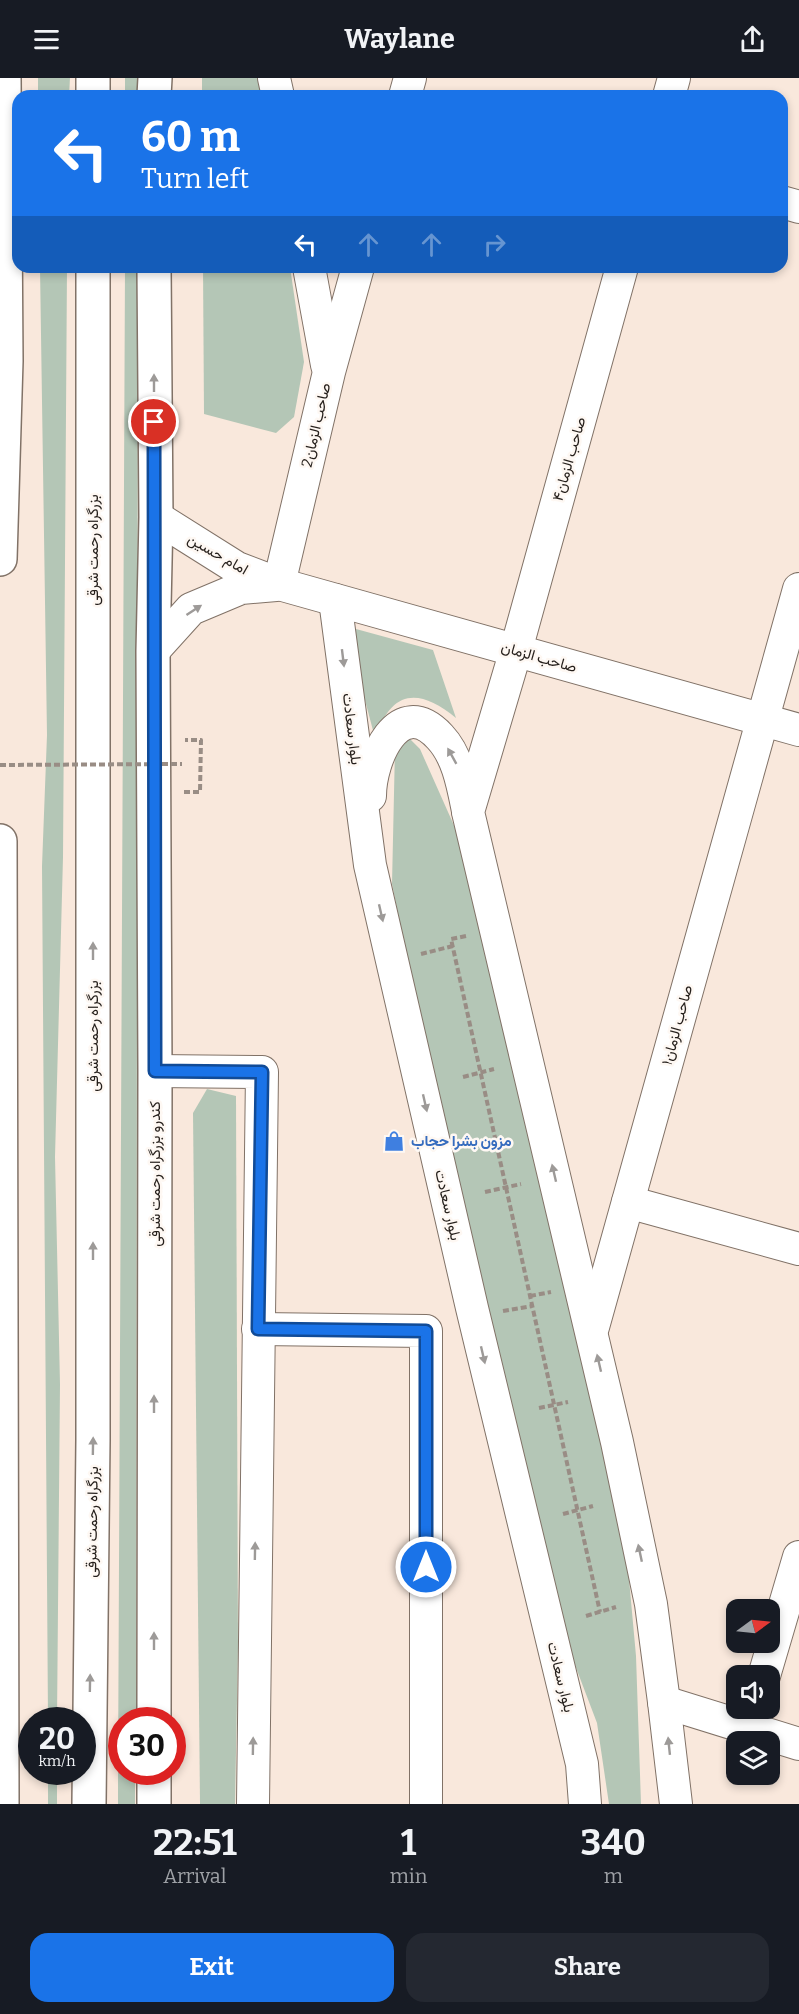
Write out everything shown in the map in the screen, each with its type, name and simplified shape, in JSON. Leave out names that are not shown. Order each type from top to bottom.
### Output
[{"type":"main road","points":[[0,559],[6,361],[4,78]]},
{"type":"main road","name":"بزرگراه رحمت شرقی","points":[[89,1804],[93,1452],[93,273]]},
{"type":"main road","name":"کندرو بزرگراه رحمت شرقی","points":[[154,273],[156,517],[153,651],[154,1707]]},
{"type":"main road","points":[[0,841],[2,1804]]},
{"type":"main road","points":[[154,1785],[154,1804]]},
{"type":"street","points":[[310,273],[329,372]]},
{"type":"street","name":"2صاحب الزمان","points":[[279,584],[329,372],[356,273]]},
{"type":"street","name":"صاحب الزمان۴","points":[[516,651],[620,273]]},
{"type":"street","name":"امام حسین","points":[[156,517],[237,568],[279,584]]},
{"type":"street","name":"امام حسین","points":[[153,651],[191,609],[241,588],[279,584]]},
{"type":"street","name":"صاحب الزمان","points":[[279,584],[799,730]]},
{"type":"street","name":"صاحب الزمان۱","points":[[591,1331],[799,589]]},
{"type":"street","name":"بلوار سعادت","points":[[335,600],[370,865],[472,1308],[582,1764],[585,1804]]},
{"type":"street","points":[[468,812],[516,651]]},
{"type":"street","points":[[370,865],[370,781],[384,743],[390,734],[402,724],[416,722],[429,727],[442,739],[456,764],[468,812],[617,1442],[651,1604],[676,1804]]},
{"type":"street","points":[[155,1071],[262,1072],[253,1804]]},
{"type":"street","points":[[628,1202],[799,1249]]},
{"type":"street","points":[[258,1329],[426,1331],[472,1308]]},
{"type":"street","points":[[426,1331],[426,1804]]},
{"type":"street","points":[[767,1665],[799,1557]]},
{"type":"street","points":[[664,1702],[726,1713]]},
{"type":"street","points":[[754,1719],[799,1744]]},
{"type":"path","points":[[183,783],[184,792],[200,792],[201,740]]},
{"type":"path","points":[[0,765],[182,764],[183,774]]},
{"type":"path","points":[[496,929],[451,939],[600,1612]]},
{"type":"path","points":[[463,1077],[494,1069]]},
{"type":"path","points":[[485,1192],[521,1184]]},
{"type":"path","points":[[539,1408],[568,1402]]},
{"type":"path","points":[[563,1514],[593,1506]]},
{"type":"path","points":[[586,1616],[616,1606]]},
{"type":"green space","points":[[38,78],[70,78],[69,90],[38,90]]},
{"type":"green space","points":[[125,78],[139,78],[139,90],[125,90]]},
{"type":"green space","points":[[202,78],[262,78],[264,90],[202,90]]},
{"type":"green space","points":[[40,273],[67,273],[63,857],[55,1157],[60,1384],[57,1707],[48,1707],[42,866],[47,735]]},
{"type":"green space","points":[[125,273],[138,273],[136,1707],[118,1707]]},
{"type":"green space","points":[[203,273],[291,273],[304,362],[294,417],[276,433],[204,414]]},
{"type":"green space","points":[[356,629],[433,650],[456,718],[430,702],[419,698],[408,698],[398,702],[390,710],[375,738],[348,636]]},
{"type":"green space","points":[[407,736],[420,749],[472,866],[625,1535],[636,1656],[641,1804],[609,1804],[597,1723],[567,1644],[450,1167],[392,884],[395,748]]},
{"type":"green space","points":[[207,1089],[236,1096],[238,1648],[235,1804],[200,1804],[193,1113]]},
{"type":"green space","points":[[48,1785],[57,1785],[57,1804],[48,1804]]},
{"type":"green space","points":[[118,1785],[135,1785],[135,1804],[118,1804]]},
{"type":"place","name":"مزون بشرا حجاب","points":[[394,1141]]},
{"type":"route","points":[[154,422],[156,517],[153,651],[155,1071],[262,1072],[258,1329],[426,1331],[426,1567]]}]
